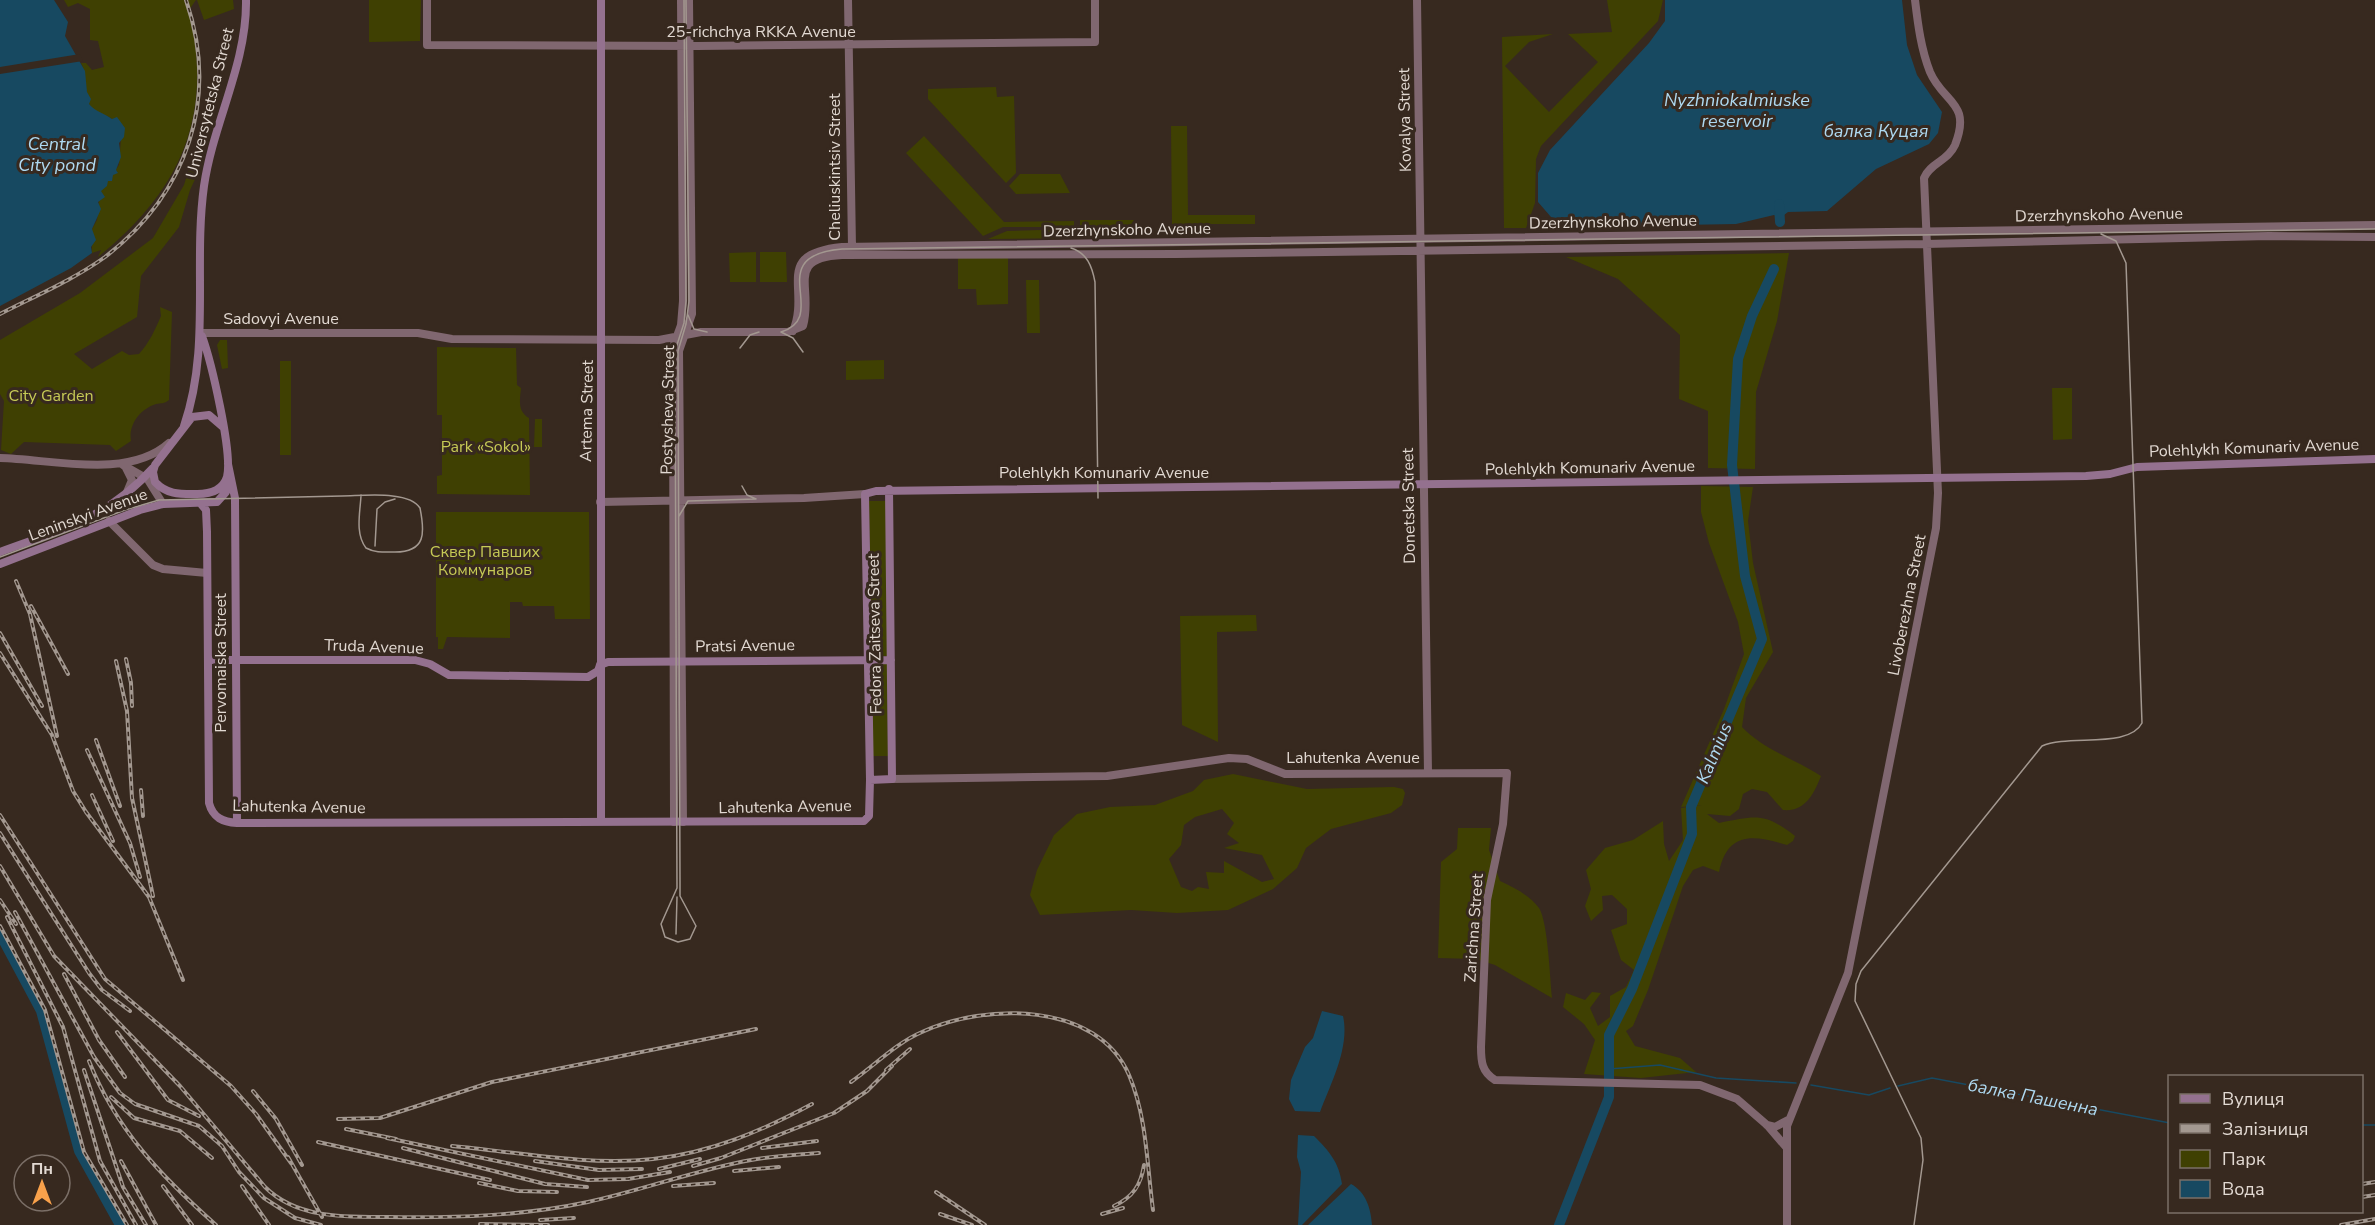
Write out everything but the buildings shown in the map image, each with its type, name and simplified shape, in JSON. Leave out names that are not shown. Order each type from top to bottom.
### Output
[{"type":"main road","name":"Universytetska Street","points":[[223,427],[201,333],[204,187],[242,43],[246,0]]},
{"type":"main road","name":"Artema Street","points":[[601,0],[601,822]]},
{"type":"main road","points":[[177,435],[191,405],[201,333]]},
{"type":"main road","points":[[201,414],[209,415],[223,427],[228,464],[227,478],[215,491],[205,494],[177,494],[159,486],[153,477],[155,465],[192,417],[201,414]]},
{"type":"main road","name":"Polehlykh Komunariv Avenue","points":[[865,494],[889,489],[1708,482],[2086,476],[2110,474],[2137,466],[2375,459]]},
{"type":"main road","name":"Pervomaiska Street","points":[[228,464],[235,502],[237,823]]},
{"type":"main road","name":"Leninskyi Avenue","points":[[0,564],[109,521],[163,504],[212,504],[222,499],[228,486],[228,464]]},
{"type":"main road","name":"Leninskyi Avenue","points":[[0,552],[82,522],[112,506],[155,465]]},
{"type":"main road","name":"Fedora Zaitseva Street","points":[[889,489],[892,779]]},
{"type":"main road","name":"Fedora Zaitseva Street","points":[[865,494],[870,780]]},
{"type":"main road","name":"Pervomaiska Street","points":[[201,504],[206,510],[209,803]]},
{"type":"main road","name":"Truda Avenue","points":[[208,660],[415,660],[430,664],[448,675],[521,676],[588,676],[598,671],[600,665]]},
{"type":"main road","name":"Pratsi Avenue","points":[[600,665],[608,662],[891,660]]},
{"type":"main road","name":"Lahutenka Avenue","points":[[209,803],[215,816],[226,822],[237,823],[864,821],[869,816],[870,780],[892,779]]},
{"type":"street","name":"25-richchya RKKA Avenue","points":[[427,0],[427,45],[601,46],[1095,42],[1095,0]]},
{"type":"street","name":"Postysheva Street","points":[[679,822],[673,347],[692,314],[686,46],[681,0]]},
{"type":"street","name":"Postysheva Street","points":[[679,337],[683,301],[686,46],[689,0]]},
{"type":"street","name":"Cheliuskintsiv Street","points":[[793,331],[797,316],[798,273],[803,259],[815,250],[852,247],[848,0]]},
{"type":"street","name":"Kovalya Street","points":[[1418,0],[1419,239]]},
{"type":"street","name":"Livoberezhna Street","points":[[1787,1225],[1788,1120],[1848,973],[1936,528],[1937,478],[1924,232],[1924,178],[1928,171],[1942,162],[1955,146],[1959,116],[1956,104],[1931,74],[1922,46],[1915,0]]},
{"type":"street","name":"Dzerzhynskoho Avenue","points":[[852,247],[2375,225]]},
{"type":"street","name":"Dzerzhynskoho Avenue","points":[[857,254],[1419,251],[1925,244],[2269,236],[2375,237]]},
{"type":"street","name":"Donetska Street","points":[[1419,239],[1428,773]]},
{"type":"street","points":[[852,247],[857,254]]},
{"type":"street","name":"Cheliuskintsiv Street","points":[[793,331],[803,326],[806,273],[809,263],[818,257],[857,254]]},
{"type":"street","points":[[692,314],[696,326],[707,332]]},
{"type":"street","name":"Sadovyi Avenue","points":[[201,333],[418,333],[446,339],[602,340],[679,337],[707,332],[793,331]]},
{"type":"street","points":[[0,458],[123,465],[143,459],[177,435]]},
{"type":"street","points":[[123,465],[159,486]]},
{"type":"street","points":[[123,465],[132,480],[126,494]]},
{"type":"street","points":[[145,477],[163,504]]},
{"type":"street","name":"Polehlykh Komunariv Avenue","points":[[676,500],[804,498],[865,494]]},
{"type":"street","points":[[600,502],[676,500]]},
{"type":"street","points":[[109,521],[153,565],[163,569],[207,573]]},
{"type":"street","name":"Lahutenka Avenue","points":[[892,779],[1107,776],[1229,758],[1247,759],[1285,774],[1507,773]]},
{"type":"street","name":"Zarichna Street","points":[[1507,773],[1503,824],[1487,900],[1481,1047],[1483,1069],[1495,1080],[1685,1083],[1717,1089],[1737,1099],[1767,1125]]},
{"type":"street","points":[[1767,1125],[1775,1128],[1788,1120]]},
{"type":"street","points":[[1767,1125],[1786,1147]]},
{"type":"green space","points":[[64,0],[196,0],[189,10],[196,48],[197,84],[193,117],[184,148],[170,177],[151,205],[98,257],[101,250],[92,253],[92,229],[97,220],[100,191],[119,165],[121,138],[112,119],[94,110],[88,102],[81,63],[86,63],[92,70],[104,67],[98,41],[90,40],[90,9],[78,3],[68,7]]},
{"type":"green space","points":[[197,0],[233,0],[234,9],[204,20]]},
{"type":"green space","points":[[369,0],[421,0],[420,41],[369,42]]},
{"type":"green space","points":[[1607,0],[1663,0],[1658,21],[1541,146],[1536,159],[1535,203],[1526,228],[1504,228],[1502,37],[1553,34],[1529,42],[1505,66],[1549,112],[1598,62],[1568,34],[1612,32]]},
{"type":"green space","points":[[996,87],[997,97],[1014,96],[1016,173],[1006,183],[928,99],[928,89]]},
{"type":"green space","name":"City Garden","points":[[206,112],[212,118],[199,171],[190,190],[179,227],[141,276],[137,317],[74,354],[92,369],[122,351],[129,355],[139,354],[149,341],[159,321],[160,307],[172,312],[169,400],[150,406],[140,414],[131,429],[131,441],[116,451],[110,445],[24,442],[11,454],[1,450],[4,401],[0,394],[0,340],[80,293],[153,238],[184,185]]},
{"type":"green space","points":[[1171,126],[1187,126],[1188,215],[1255,215],[1255,224],[1172,224]]},
{"type":"green space","points":[[924,136],[1004,222],[1074,221],[1074,227],[1003,227],[983,236],[906,153]]},
{"type":"green space","points":[[1020,174],[1060,174],[1070,193],[1016,194],[1009,186]]},
{"type":"green space","points":[[1080,220],[1134,220],[1129,227],[1080,227]]},
{"type":"green space","points":[[1074,229],[1074,238],[988,239],[1007,231]]},
{"type":"green space","points":[[1080,229],[1128,229],[1125,237],[1081,238]]},
{"type":"green space","points":[[756,252],[756,282],[730,282],[729,253]]},
{"type":"green space","points":[[760,252],[786,252],[787,282],[760,282]]},
{"type":"green space","points":[[1789,253],[1777,321],[1756,392],[1755,469],[1708,468],[1708,411],[1679,399],[1680,335],[1618,279],[1566,257]]},
{"type":"green space","points":[[1008,255],[1008,304],[977,305],[976,289],[958,289],[958,256]]},
{"type":"green space","points":[[1026,280],[1039,280],[1040,333],[1027,333]]},
{"type":"green space","points":[[220,340],[227,340],[228,368],[222,369],[217,345]]},
{"type":"green space","name":"Park «Sokol»","points":[[437,347],[516,348],[517,385],[521,388],[520,404],[523,412],[529,418],[530,495],[437,494],[437,476],[442,475],[442,415],[437,415]]},
{"type":"green space","points":[[884,360],[884,379],[846,380],[846,361]]},
{"type":"green space","points":[[280,361],[291,361],[291,455],[280,455]]},
{"type":"green space","points":[[2052,388],[2072,388],[2072,439],[2053,440]]},
{"type":"green space","points":[[535,419],[542,419],[542,447],[534,447]]},
{"type":"green space","points":[[1701,486],[1753,487],[1748,521],[1753,563],[1773,652],[1746,698],[1742,727],[1760,742],[1821,776],[1808,801],[1791,810],[1783,810],[1767,792],[1752,789],[1743,794],[1739,809],[1730,816],[1707,814],[1719,823],[1751,818],[1767,819],[1795,836],[1793,841],[1787,845],[1763,839],[1744,839],[1729,849],[1719,872],[1703,866],[1693,870],[1683,886],[1648,990],[1633,1026],[1626,1031],[1635,1046],[1680,1058],[1696,1072],[1641,1078],[1584,1074],[1595,1040],[1584,1024],[1563,1007],[1566,993],[1585,1000],[1592,992],[1601,993],[1590,1008],[1598,1026],[1610,1017],[1610,996],[1626,987],[1634,970],[1621,960],[1611,930],[1627,924],[1627,909],[1612,895],[1602,896],[1603,910],[1591,921],[1585,906],[1591,889],[1586,870],[1605,848],[1633,840],[1663,821],[1664,844],[1669,861],[1683,840],[1681,808],[1702,805],[1681,807],[1724,709],[1744,654],[1738,622],[1709,543],[1701,512]]},
{"type":"green space","points":[[869,501],[887,501],[889,656],[871,656]]},
{"type":"green space","name":"Сквер Павших Коммунаров","points":[[436,512],[589,512],[590,619],[555,619],[554,606],[523,606],[522,602],[510,602],[510,638],[447,637],[443,649],[438,649],[438,637],[436,637]]},
{"type":"green space","points":[[1256,615],[1257,631],[1217,632],[1218,742],[1182,725],[1180,616]]},
{"type":"green space","points":[[887,664],[888,756],[872,756],[871,665]]},
{"type":"green space","points":[[1233,774],[1307,789],[1394,787],[1403,789],[1405,793],[1402,805],[1391,813],[1331,829],[1306,848],[1297,868],[1273,889],[1228,910],[1177,913],[1131,910],[1040,915],[1030,895],[1037,870],[1054,835],[1077,814],[1110,807],[1155,805],[1193,791],[1204,780]],"holes":[[[1222,809],[1234,823],[1227,834],[1239,843],[1224,848],[1262,855],[1274,879],[1262,882],[1224,861],[1224,873],[1206,872],[1209,889],[1198,887],[1192,891],[1181,887],[1169,859],[1181,845],[1184,825],[1195,817]]]},
{"type":"green space","points":[[1458,828],[1491,828],[1489,850],[1500,881],[1516,889],[1539,908],[1547,938],[1552,998],[1495,965],[1476,959],[1438,958],[1441,862],[1457,849]]},
{"type":"water","name":"Central City pond","points":[[0,0],[54,0],[68,22],[65,36],[85,71],[87,92],[91,99],[89,104],[112,119],[117,117],[125,128],[124,137],[119,143],[121,157],[116,170],[118,173],[113,175],[112,181],[108,181],[107,186],[101,191],[105,197],[98,202],[101,209],[92,229],[96,240],[91,247],[92,253],[71,268],[0,306]]},
{"type":"water","name":"Nyzhniokalmiuske reservoir","points":[[1665,0],[1902,0],[1907,45],[1917,75],[1942,112],[1938,133],[1929,144],[1876,169],[1827,211],[1788,212],[1780,218],[1774,215],[1736,224],[1569,227],[1551,217],[1538,202],[1538,173],[1550,150],[1649,43],[1665,21]]},
{"type":"water","points":[[1322,1011],[1343,1016],[1342,1052],[1320,1112],[1295,1111],[1289,1099],[1291,1080],[1305,1047],[1313,1038]]},
{"type":"water","points":[[1298,1135],[1314,1136],[1324,1147],[1336,1163],[1342,1184],[1302,1225],[1298,1225],[1301,1172],[1297,1157]]},
{"type":"water","points":[[1351,1184],[1367,1202],[1372,1225],[1308,1225]]},
{"type":"pier","points":[[80,54],[83,61],[0,74],[0,67]]},
{"type":"waterway","points":[[1779,204],[1780,222]]},
{"type":"waterway","name":"Kalmius","points":[[1559,1225],[1609,1097],[1609,1035],[1632,989],[1692,834],[1691,807],[1762,639],[1745,576],[1732,465],[1738,359],[1752,316],[1774,269]]},
{"type":"waterway","points":[[0,934],[41,1011],[79,1151],[120,1225]]},
{"type":"waterway","name":"балка Пашенна","points":[[1609,1069],[1660,1065],[1716,1078],[1796,1083]]},
{"type":"waterway","name":"балка Пашенна","points":[[1898,1086],[1932,1078],[2168,1123]]},
{"type":"waterway","name":"балка Пашенна","points":[[1811,1085],[1869,1095],[1890,1088]]},
{"type":"waterway","name":"балка Пашенна","points":[[2363,1125],[2375,1125]]},
{"type":"tram line","points":[[684,0],[686,301],[684,323],[675,351],[677,888],[661,924],[665,937],[678,942],[690,939],[696,926],[680,896],[678,351],[686,324],[689,301],[686,0]]},
{"type":"tram line","points":[[781,332],[795,324],[801,313],[800,274],[805,263],[818,254],[842,249],[2375,229]]},
{"type":"tram line","points":[[1914,1225],[1923,1160],[1921,1138],[1855,1001],[1856,984],[1861,971],[2042,746],[2067,741],[2112,739],[2135,731],[2142,723],[2126,263],[2116,241],[2101,234]]},
{"type":"tram line","points":[[1071,248],[1081,253],[1088,261],[1095,282],[1098,498]]},
{"type":"tram line","points":[[688,315],[694,329],[707,332]]},
{"type":"tram line","points":[[740,348],[750,335],[759,332]]},
{"type":"tram line","points":[[781,332],[793,338],[803,352]]},
{"type":"tram line","points":[[742,486],[747,495],[756,499]]},
{"type":"tram line","points":[[0,557],[125,510],[159,500],[361,495],[396,496],[414,502],[420,508],[423,525],[418,545],[413,549],[395,552],[366,548],[359,530],[361,495]]},
{"type":"tram line","points":[[375,546],[377,509],[385,502],[395,499]]},
{"type":"tram line","points":[[679,516],[688,501],[756,499]]},
{"type":"tram line","points":[[676,934],[677,897]]},
{"type":"railway","points":[[0,314],[67,280],[105,257],[133,232],[157,204],[176,174],[189,142],[197,108],[199,73],[196,37],[186,0]]},
{"type":"railway","points":[[16,581],[30,614],[57,736]]},
{"type":"railway","points":[[31,606],[68,674]]},
{"type":"railway","points":[[0,633],[42,706]]},
{"type":"railway","points":[[0,653],[52,735],[73,791],[149,897],[183,980]]},
{"type":"railway","points":[[126,659],[131,683],[132,706]]},
{"type":"railway","points":[[116,661],[127,711],[132,798],[153,896]]},
{"type":"railway","points":[[96,740],[120,806]]},
{"type":"railway","points":[[87,750],[130,843],[140,877]]},
{"type":"railway","points":[[141,790],[143,816]]},
{"type":"railway","points":[[92,795],[113,841]]},
{"type":"railway","points":[[0,815],[105,979],[231,1086],[256,1114],[291,1163]]},
{"type":"railway","points":[[0,833],[89,973],[102,990],[130,1011]]},
{"type":"railway","points":[[0,866],[54,956],[180,1086],[265,1187],[278,1197],[307,1211],[356,1217],[414,1217],[489,1215],[538,1210],[609,1197],[730,1164],[819,1153]]},
{"type":"railway","points":[[0,900],[16,924]]},
{"type":"railway","points":[[15,912],[94,1057],[120,1093],[135,1104],[199,1126],[222,1146],[239,1172],[264,1198],[295,1218],[321,1225]]},
{"type":"railway","points":[[7,917],[63,1027],[100,1161],[136,1225]]},
{"type":"railway","points":[[0,926],[45,1010],[84,1152],[127,1225]]},
{"type":"railway","points":[[64,974],[99,1040],[125,1077]]},
{"type":"railway","points":[[851,1082],[903,1042],[948,1022],[1007,1013],[1037,1015],[1066,1021],[1092,1033],[1114,1051],[1129,1075],[1140,1108],[1153,1210]]},
{"type":"railway","points":[[338,1119],[380,1118],[492,1082],[756,1029]]},
{"type":"railway","points":[[117,1032],[168,1100],[199,1116]]},
{"type":"railway","points":[[886,1070],[910,1049]]},
{"type":"railway","points":[[89,1061],[113,1109],[142,1151],[177,1189],[216,1225]]},
{"type":"railway","points":[[693,1166],[721,1158],[834,1113],[867,1091],[892,1066]]},
{"type":"railway","points":[[84,1070],[123,1187],[146,1225]]},
{"type":"railway","points":[[253,1091],[276,1119],[302,1165]]},
{"type":"railway","points":[[111,1097],[134,1118],[180,1131],[212,1158]]},
{"type":"railway","points":[[452,1146],[578,1160],[653,1159],[715,1146],[755,1132],[812,1104]]},
{"type":"railway","points":[[346,1129],[396,1139]]},
{"type":"railway","points":[[387,1138],[588,1180],[628,1179],[670,1172]]},
{"type":"railway","points":[[762,1148],[817,1141]]},
{"type":"railway","points":[[318,1142],[490,1180]]},
{"type":"railway","points":[[403,1148],[545,1184],[587,1187]]},
{"type":"railway","points":[[288,1157],[322,1217]]},
{"type":"railway","points":[[659,1169],[700,1159]]},
{"type":"railway","points":[[121,1161],[156,1225]]},
{"type":"railway","points":[[535,1161],[599,1170],[642,1169]]},
{"type":"railway","points":[[1114,1206],[1135,1190],[1141,1179],[1144,1165]]},
{"type":"railway","points":[[734,1171],[779,1167]]},
{"type":"railway","points":[[2363,1184],[2375,1182]]},
{"type":"railway","points":[[479,1183],[518,1191],[557,1192]]},
{"type":"railway","points":[[673,1186],[714,1183]]},
{"type":"railway","points":[[163,1186],[192,1225]]},
{"type":"railway","points":[[242,1186],[269,1225]]},
{"type":"railway","points":[[936,1192],[985,1225]]},
{"type":"railway","points":[[2363,1197],[2375,1195]]},
{"type":"railway","points":[[1102,1214],[1123,1208]]},
{"type":"railway","points":[[940,1214],[972,1225]]},
{"type":"railway","points":[[540,1220],[574,1218]]},
{"type":"railway","points":[[2341,1225],[2375,1219]]},
{"type":"railway","points":[[480,1224],[548,1225]]},
{"type":"water label","name":"балка Куцая","points":[[1876,131]]}]
